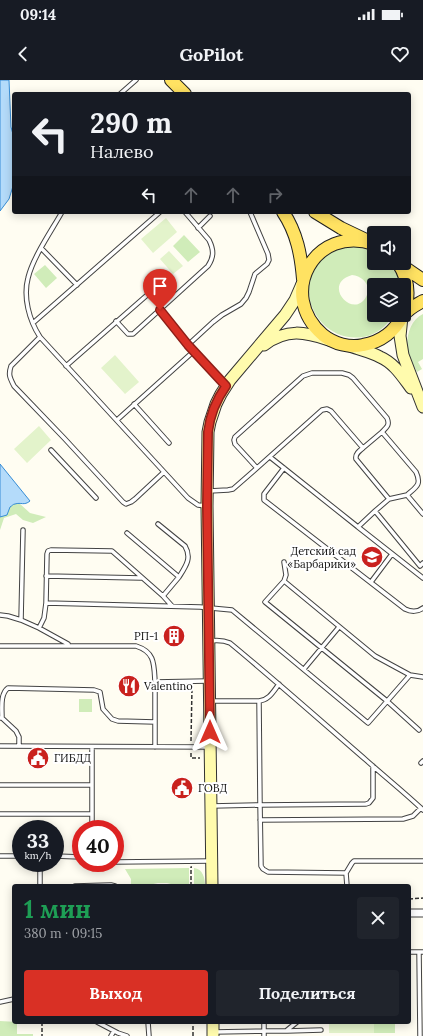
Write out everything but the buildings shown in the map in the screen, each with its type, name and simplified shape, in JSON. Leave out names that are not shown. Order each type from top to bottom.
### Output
[{"type":"main road","points":[[171,80],[183,92]]},
{"type":"main road","points":[[285,214],[290,221],[301,260],[303,282],[302,297],[304,307],[307,315],[318,331],[327,338],[343,344],[359,346],[380,340],[388,334],[399,322]]},
{"type":"main road","points":[[318,214],[340,228],[367,241]]},
{"type":"main road","points":[[303,282],[308,269],[317,255],[332,245],[344,241],[358,240],[367,242]]},
{"type":"main road","points":[[408,270],[423,280]]},
{"type":"main road","points":[[411,308],[423,301]]},
{"type":"street","points":[[212,884],[207,506],[208,440],[210,422],[212,412],[226,386],[240,367],[290,308],[303,282]]},
{"type":"street","points":[[402,322],[400,336],[403,355],[421,402]]},
{"type":"street","points":[[254,352],[278,337],[300,333],[343,344],[371,353],[388,361],[402,376],[421,402]]},
{"type":"street","points":[[411,913],[423,913]]},
{"type":"lane","points":[[122,92],[136,80]]},
{"type":"lane","points":[[61,214],[41,248],[28,278],[27,302],[35,330],[66,366],[188,498],[198,504],[207,506]]},
{"type":"lane","points":[[32,323],[158,214]]},
{"type":"lane","points":[[116,321],[128,334],[133,334],[208,266],[213,259],[212,244],[187,214]]},
{"type":"lane","points":[[188,345],[222,315],[241,304],[249,292],[255,274],[267,264],[269,260],[268,254],[251,214]]},
{"type":"lane","points":[[198,228],[210,216]]},
{"type":"lane","points":[[41,248],[77,285]]},
{"type":"lane","points":[[66,366],[154,289]]},
{"type":"lane","points":[[160,310],[188,345],[226,386]]},
{"type":"lane","points":[[40,337],[11,366],[9,372],[14,386],[126,504],[135,500],[164,472]]},
{"type":"lane","points":[[117,420],[194,351]]},
{"type":"lane","points":[[257,468],[235,444],[234,440],[236,437],[303,376],[312,373],[342,373],[353,378],[387,418],[387,427],[362,448],[355,456],[389,499]]},
{"type":"lane","points":[[134,404],[169,442]]},
{"type":"lane","points":[[208,491],[228,490],[233,488],[322,410],[326,409],[331,411],[362,448]]},
{"type":"lane","points":[[358,526],[389,499],[407,495],[417,486],[419,481],[416,472],[382,432]]},
{"type":"lane","points":[[51,450],[96,498]]},
{"type":"lane","points":[[270,456],[423,578]]},
{"type":"lane","points":[[284,468],[264,494],[264,500],[405,609],[416,611],[423,608]]},
{"type":"lane","points":[[407,495],[423,514]]},
{"type":"lane","points":[[375,511],[422,564],[414,571]]},
{"type":"lane","points":[[158,524],[185,546],[188,555],[188,560],[179,577],[163,596]]},
{"type":"lane","points":[[21,620],[23,530]]},
{"type":"lane","points":[[127,533],[179,577]]},
{"type":"lane","points":[[39,628],[44,618],[46,603],[47,554],[48,551],[51,550],[112,551],[163,596],[172,606]]},
{"type":"lane","points":[[371,582],[392,554]]},
{"type":"lane","points":[[284,562],[286,575],[284,581],[265,602],[387,701],[420,730]]},
{"type":"lane","points":[[46,576],[142,578]]},
{"type":"lane","points":[[284,581],[375,656],[410,675],[423,677]]},
{"type":"lane","points":[[46,603],[209,607],[232,610],[368,723],[410,675]]},
{"type":"lane","points":[[0,615],[21,620],[70,645]]},
{"type":"lane","points":[[304,670],[339,626]]},
{"type":"lane","points":[[209,641],[220,640],[230,643],[402,790],[422,809],[413,816],[403,819],[260,820]]},
{"type":"lane","points":[[0,646],[70,645],[136,646],[144,648],[151,655],[154,665],[155,747]]},
{"type":"lane","points":[[155,682],[210,681]]},
{"type":"lane","points":[[210,701],[264,700],[270,696],[279,684]]},
{"type":"lane","points":[[19,746],[19,737],[16,731],[1,718],[2,696],[4,691],[8,688],[94,690],[100,692],[103,709],[112,719],[118,721],[155,722]]},
{"type":"lane","points":[[259,701],[261,866],[268,872],[346,873]]},
{"type":"lane","points":[[0,746],[211,747]]},
{"type":"lane","points":[[92,746],[92,820]]},
{"type":"lane","points":[[211,806],[366,804],[373,798],[373,766]]},
{"type":"lane","points":[[0,785],[92,784]]},
{"type":"lane","points":[[0,814],[92,814]]},
{"type":"lane","points":[[0,856],[12,856]]},
{"type":"lane","points":[[124,862],[212,861]]},
{"type":"lane","points":[[347,884],[346,873],[354,861],[423,861]]},
{"type":"lane","points":[[40,872],[40,884]]},
{"type":"lane","points":[[420,1036],[421,952]]},
{"type":"lane","points":[[0,1002],[12,999]]},
{"type":"lane","points":[[104,1024],[114,1031],[127,1036]]},
{"type":"lane","points":[[148,1024],[149,1036]]},
{"type":"lane","points":[[264,1024],[264,1036]]},
{"type":"lane","points":[[286,1031],[295,1024]]},
{"type":"lane","points":[[213,1030],[321,1030]]},
{"type":"lane","points":[[111,1036],[114,1031]]},
{"type":"path","points":[[411,899],[423,898]]},
{"type":"path","points":[[42,1024],[42,1036]]},
{"type":"path","points":[[193,1024],[193,1036]]},
{"type":"green space","points":[[166,218],[177,232],[153,253],[141,239]]},
{"type":"green space","points":[[184,235],[200,252],[188,262],[173,246]]},
{"type":"green space","points":[[347,246],[367,248],[367,270],[396,271],[399,278],[367,278],[367,285],[360,277],[352,275],[343,279],[339,285],[339,292],[342,298],[348,303],[354,305],[360,303],[367,295],[367,322],[389,322],[373,334],[363,337],[347,337],[333,332],[322,322],[314,310],[309,297],[309,283],[314,269],[327,255]]},
{"type":"green space","points":[[169,251],[183,266],[173,274],[160,259]]},
{"type":"green space","points":[[45,265],[57,278],[46,288],[34,274]]},
{"type":"green space","points":[[423,314],[423,359],[418,362],[422,369],[417,372],[408,354],[407,343],[411,326],[418,317]]},
{"type":"green space","points":[[115,355],[139,382],[125,394],[101,368]]},
{"type":"green space","points":[[39,426],[51,440],[27,463],[14,449]]},
{"type":"green space","points":[[0,503],[19,503],[30,513],[46,517],[33,523],[23,520],[16,514],[4,518],[0,530]]},
{"type":"green space","points":[[79,699],[92,699],[92,712],[79,712]]},
{"type":"green space","points":[[189,868],[189,884],[131,884],[131,879],[125,869]]},
{"type":"green space","points":[[194,868],[200,870],[203,874],[205,884],[194,884]]},
{"type":"green space","points":[[0,1021],[12,1022],[12,1024],[17,1024],[17,1034],[33,1034],[33,1036],[0,1036]]},
{"type":"green space","points":[[329,1024],[374,1024],[374,1033],[329,1033]]},
{"type":"green space","points":[[374,1024],[395,1024],[395,1033],[374,1033]]},
{"type":"water","points":[[0,80],[9,80],[12,131],[12,189],[9,199],[0,211]]},
{"type":"water","points":[[0,464],[30,501],[26,503],[14,504],[10,507],[7,515],[0,517]]},
{"type":"place","name":"Детский сад «Барбарики»","points":[[372,557]]},
{"type":"place","name":"РП-1","points":[[174,636]]},
{"type":"place","name":"Valentino","points":[[129,686]]},
{"type":"place","name":"ГИБДД","points":[[38,758]]},
{"type":"place","name":"ГОВД","points":[[182,788]]},
{"type":"route","points":[[160,310],[188,345],[226,386],[220,394],[212,412],[208,432],[207,506],[210,732]]}]
